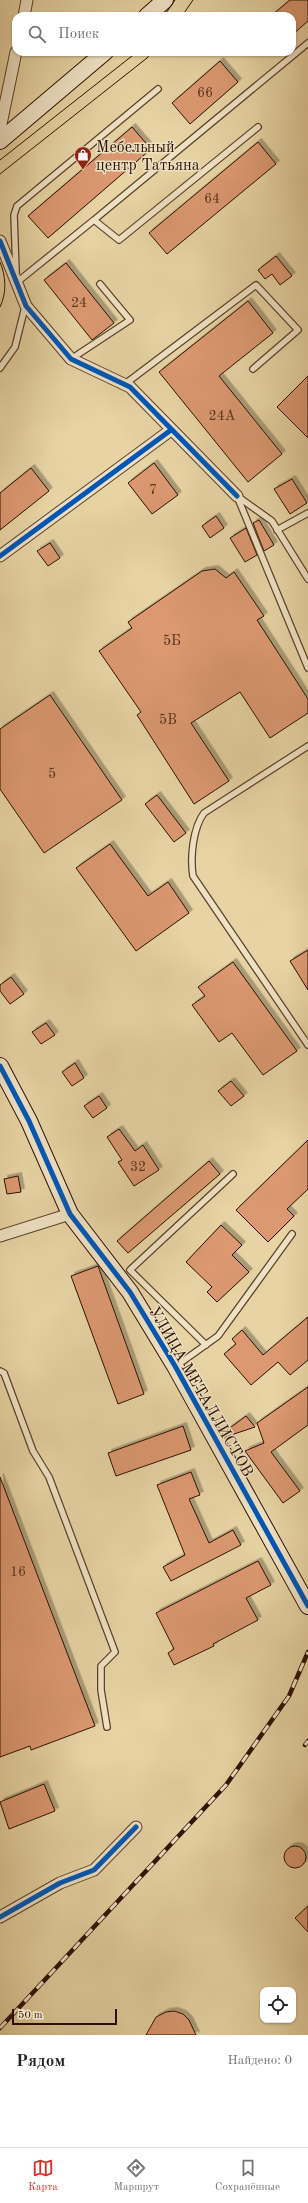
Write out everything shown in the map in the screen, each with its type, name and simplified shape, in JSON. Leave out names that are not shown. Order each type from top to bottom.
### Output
[{"type":"street","points":[[25,12],[27,0]]},
{"type":"street","points":[[152,12],[165,0]]},
{"type":"street","points":[[0,129],[15,56]]},
{"type":"street","points":[[0,141],[100,56]]},
{"type":"street","points":[[0,241],[26,306],[70,359],[130,387],[237,496]]},
{"type":"street","points":[[0,556],[171,430]]},
{"type":"street","name":"УЛИЦА МЕТАЛЛИСТОВ","points":[[0,1066],[29,1121],[70,1214],[130,1292],[175,1366],[308,1606]]},
{"type":"street","points":[[0,1236],[70,1214]]},
{"type":"street","points":[[0,1917],[60,1883],[94,1870],[136,1827]]},
{"type":"lane","points":[[296,53],[308,43]]},
{"type":"lane","points":[[16,284],[292,56]]},
{"type":"lane","points":[[16,284],[14,215],[16,206],[158,89]]},
{"type":"lane","points":[[94,220],[119,240],[258,128]]},
{"type":"lane","points":[[70,359],[130,320],[100,284]]},
{"type":"lane","points":[[124,384],[256,285],[298,330],[253,369]]},
{"type":"lane","points":[[0,368],[15,347],[26,306]]},
{"type":"lane","points":[[237,496],[272,521],[308,579]]},
{"type":"lane","points":[[237,496],[308,668]]},
{"type":"lane","points":[[277,530],[308,513]]},
{"type":"lane","points":[[308,746],[204,813],[197,822],[192,866],[193,876],[308,1045]]},
{"type":"lane","points":[[206,1345],[130,1270],[233,1174]]},
{"type":"lane","points":[[175,1366],[218,1336],[292,1234]]},
{"type":"lane","points":[[0,1371],[4,1373],[33,1451],[49,1477],[115,1652],[101,1666],[101,1690],[107,1727]]},
{"type":"building","points":[[290,0],[308,0],[308,21],[296,32],[296,12],[276,12]]},
{"type":"building","points":[[220,61],[238,82],[190,124],[172,103]]},
{"type":"building","points":[[132,127],[151,149],[48,238],[28,216]]},
{"type":"building","points":[[258,142],[276,164],[167,254],[149,233]]},
{"type":"building","points":[[276,256],[292,276],[280,285],[272,274],[265,279],[258,270]]},
{"type":"building","points":[[66,263],[114,323],[92,340],[44,280]]},
{"type":"building","points":[[248,301],[273,333],[219,376],[282,454],[248,482],[159,372]]},
{"type":"building","points":[[308,376],[308,438],[277,407]]},
{"type":"building","points":[[154,463],[178,495],[152,514],[128,483]]},
{"type":"building","points":[[31,468],[49,491],[0,530],[0,493]]},
{"type":"building","points":[[292,479],[307,503],[290,514],[274,489]]},
{"type":"building","points":[[216,516],[224,528],[210,538],[202,526]]},
{"type":"building","points":[[259,520],[274,545],[264,551],[253,523]]},
{"type":"building","points":[[246,528],[257,555],[245,562],[230,538]]},
{"type":"building","points":[[50,543],[60,558],[48,566],[37,551]]},
{"type":"building","points":[[215,569],[226,578],[234,572],[264,616],[257,620],[308,699],[308,713],[270,738],[240,692],[191,723],[229,781],[194,804],[137,715],[141,712],[99,651],[132,628],[128,622],[202,571]]},
{"type":"building","points":[[50,695],[122,800],[44,853],[0,789],[0,729]]},
{"type":"building","points":[[157,795],[186,833],[174,842],[145,804]]},
{"type":"building","points":[[110,844],[148,896],[168,882],[189,913],[136,951],[76,868]]},
{"type":"building","points":[[308,950],[308,990],[290,961]]},
{"type":"building","points":[[233,962],[297,1051],[263,1075],[232,1033],[219,1042],[192,1005],[205,996],[198,987]]},
{"type":"building","points":[[11,977],[24,994],[10,1004],[0,991],[0,985]]},
{"type":"building","points":[[46,1023],[55,1035],[41,1044],[32,1032]]},
{"type":"building","points":[[75,1063],[84,1078],[72,1086],[62,1072]]},
{"type":"building","points":[[231,1081],[244,1096],[231,1106],[218,1091]]},
{"type":"building","points":[[99,1096],[107,1108],[93,1118],[84,1106]]},
{"type":"building","points":[[119,1129],[135,1151],[143,1145],[159,1170],[134,1186],[118,1162],[122,1160],[107,1137]]},
{"type":"building","points":[[308,1140],[308,1189],[287,1209],[294,1216],[268,1242],[236,1210]]},
{"type":"building","points":[[209,1161],[220,1174],[128,1253],[117,1241]]},
{"type":"building","points":[[18,1176],[21,1192],[7,1194],[4,1179]]},
{"type":"building","points":[[221,1225],[242,1245],[232,1255],[249,1272],[217,1302],[207,1292],[212,1287],[186,1262]]},
{"type":"building","points":[[98,1266],[144,1394],[118,1404],[71,1276]]},
{"type":"building","points":[[308,1317],[308,1360],[290,1375],[278,1362],[251,1385],[224,1354],[236,1344],[232,1339],[242,1330],[263,1355]]},
{"type":"building","points":[[308,1387],[308,1425],[271,1452],[300,1491],[283,1503],[245,1451],[264,1443],[257,1423]]},
{"type":"building","points":[[246,1416],[255,1427],[225,1437],[223,1433]]},
{"type":"building","points":[[183,1426],[191,1450],[116,1476],[108,1453]]},
{"type":"building","points":[[191,1472],[200,1495],[189,1499],[209,1543],[233,1530],[241,1545],[171,1581],[163,1567],[185,1555],[157,1485]]},
{"type":"building","points":[[0,1477],[95,1726],[31,1750],[30,1746],[0,1757]]},
{"type":"building","points":[[258,1561],[271,1585],[246,1598],[258,1620],[213,1644],[214,1646],[174,1665],[168,1653],[174,1649],[156,1613]]},
{"type":"building","points":[[44,1784],[55,1811],[9,1829],[0,1802]]},
{"type":"building","points":[[291,1846],[299,1846],[306,1853],[306,1861],[299,1868],[291,1868],[284,1861],[284,1853]]},
{"type":"building","points":[[308,1906],[308,1932],[295,1918]]},
{"type":"building","points":[[174,2011],[183,2014],[189,2020],[196,2035],[146,2035],[156,2017],[166,2012]]},
{"type":"tram line","points":[[167,12],[175,0]]},
{"type":"tram line","points":[[185,12],[193,0]]},
{"type":"tram line","points":[[0,160],[132,56]]},
{"type":"tram line","points":[[0,174],[149,56]]},
{"type":"tram line","points":[[0,262],[4,273],[5,284],[4,296],[0,307]]},
{"type":"railway","points":[[0,2028],[226,1785],[289,1696],[308,1652]]},
{"type":"railway","points":[[305,1745],[308,1741]]},
{"type":"cycle path","points":[[0,241],[26,306],[71,359],[130,387],[237,496]]},
{"type":"cycle path","points":[[0,556],[171,430]]},
{"type":"cycle path","points":[[0,1066],[29,1121],[70,1214],[130,1292],[175,1366],[308,1606]]},
{"type":"cycle path","points":[[0,1917],[60,1883],[94,1870],[136,1827]]},
{"type":"place","name":"Мебельный центр Татьяна","points":[[83,170]]}]
